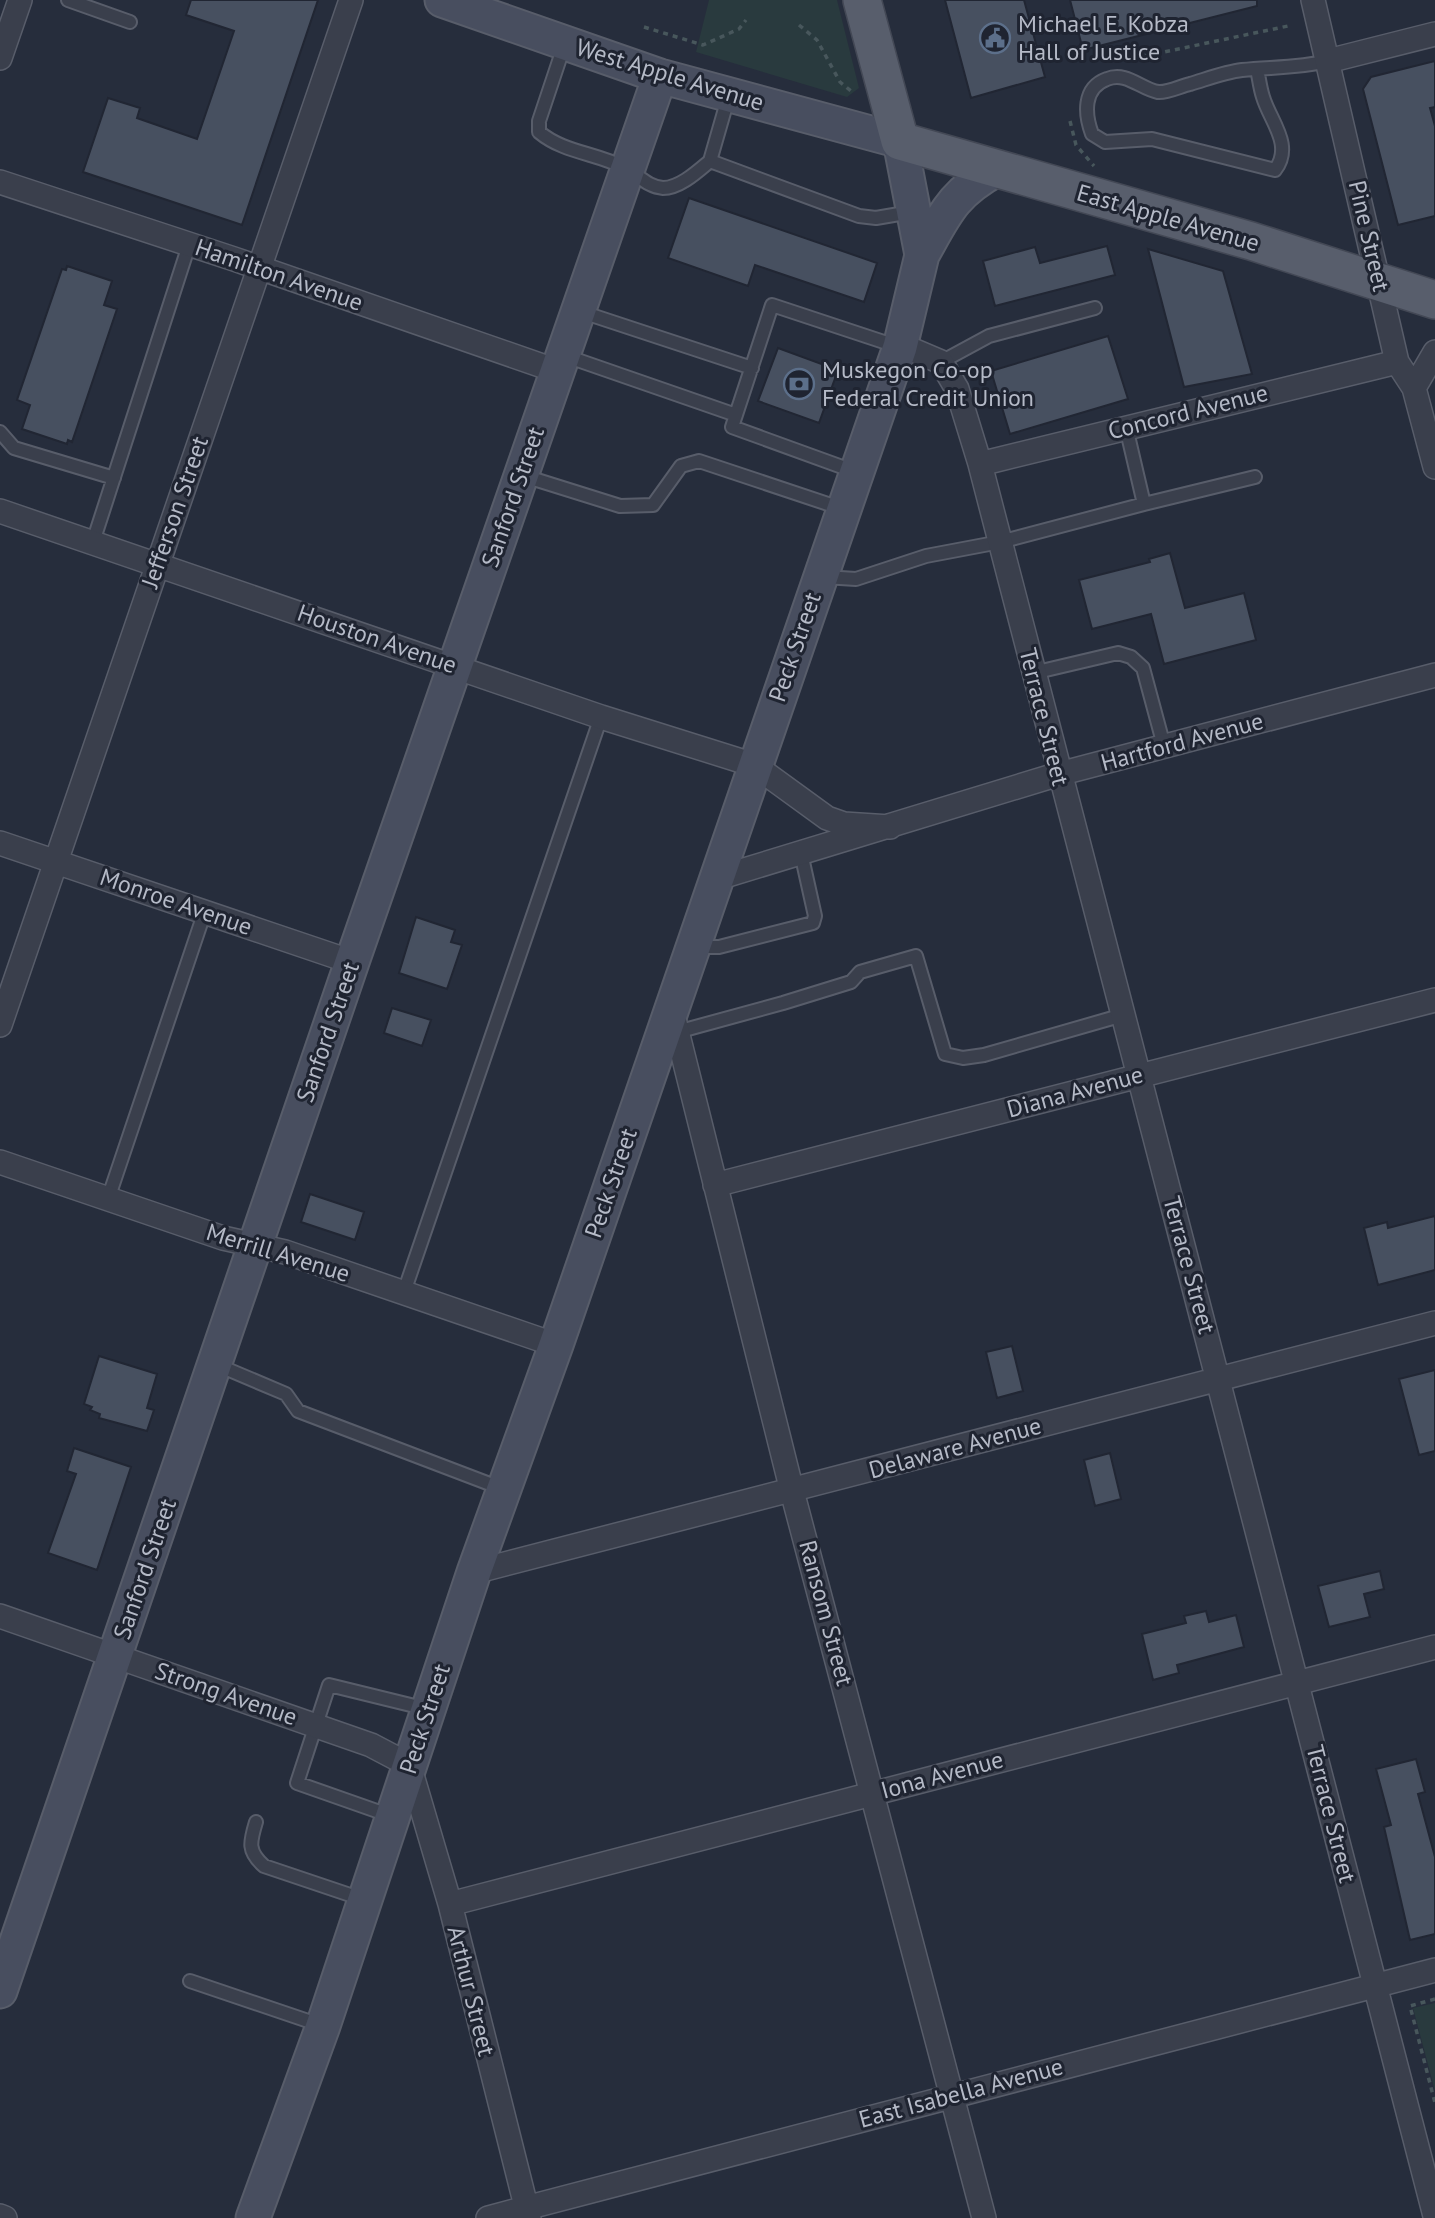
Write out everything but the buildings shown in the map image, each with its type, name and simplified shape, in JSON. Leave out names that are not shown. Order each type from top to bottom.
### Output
[{"type":"main road","points":[[862,0],[900,141]]},
{"type":"main road","name":"East Apple Avenue","points":[[900,141],[1380,281],[1435,300]]},
{"type":"street","points":[[0,58],[6,20],[20,0]]},
{"type":"street","name":"Jefferson Street","points":[[0,1025],[351,0]]},
{"type":"street","name":"West Apple Avenue","points":[[442,0],[660,76],[900,141]]},
{"type":"street","name":"Pine Street","points":[[1313,0],[1397,362],[1414,388],[1435,466]]},
{"type":"street","points":[[1328,61],[1435,34]]},
{"type":"street","name":"Sanford Street","points":[[0,1991],[352,962],[660,76]]},
{"type":"street","name":"Peck Street","points":[[253,2218],[395,1817],[427,1709],[503,1489],[674,1020],[694,947],[754,765],[900,346],[922,255],[900,141]]},
{"type":"street","points":[[922,255],[953,200],[969,184],[997,169]]},
{"type":"street","name":"Hamilton Avenue","points":[[0,182],[258,268],[560,363]]},
{"type":"street","points":[[900,346],[941,362]]},
{"type":"street","points":[[1414,388],[1428,358],[1435,352]]},
{"type":"street","name":"Terrace Street","points":[[941,362],[957,389],[980,464],[1435,2216]]},
{"type":"street","name":"Concord Avenue","points":[[980,464],[1397,362]]},
{"type":"street","name":"Houston Avenue","points":[[0,511],[601,717],[754,765]]},
{"type":"street","name":"Hartford Avenue","points":[[718,878],[1059,774],[1435,675]]},
{"type":"street","name":"Hartford Avenue","points":[[754,765],[827,818],[844,824],[890,827]]},
{"type":"street","name":"Monroe Avenue","points":[[2,848],[56,861],[352,962]]},
{"type":"street","name":"Diana Avenue","points":[[715,1185],[1435,1000]]},
{"type":"street","name":"Ransom Street","points":[[674,1020],[792,1491],[984,2218]]},
{"type":"street","name":"Merrill Avenue","points":[[0,1162],[255,1246],[285,1252],[556,1345]]},
{"type":"street","name":"Delaware Avenue","points":[[474,1572],[1435,1323]]},
{"type":"street","name":"Strong Avenue","points":[[0,1616],[371,1745],[409,1765]]},
{"type":"street","name":"Iona Avenue","points":[[450,1905],[1435,1647]]},
{"type":"street","name":"Arthur Street","points":[[409,1765],[450,1905],[527,2213]]},
{"type":"street","name":"East Isabella Avenue","points":[[488,2218],[527,2213],[953,2095],[1435,1970]]},
{"type":"lane","points":[[68,0],[130,22]]},
{"type":"lane","points":[[565,43],[539,121],[540,132],[553,144],[627,168],[637,178],[663,188],[677,185],[710,161],[729,95]]},
{"type":"lane","points":[[1257,69],[1263,99],[1281,134],[1278,167],[1272,171],[1153,139],[1105,142],[1092,134],[1086,118],[1087,102],[1094,88],[1108,78],[1125,78],[1159,92],[1240,70],[1257,69],[1299,68],[1328,61]]},
{"type":"lane","points":[[710,161],[859,216],[876,218],[914,212]]},
{"type":"lane","points":[[93,542],[189,244]]},
{"type":"lane","points":[[734,421],[772,305],[900,346]]},
{"type":"lane","points":[[941,362],[989,336],[1095,308]]},
{"type":"lane","points":[[578,310],[752,368]]},
{"type":"lane","points":[[560,363],[734,421],[856,472]]},
{"type":"lane","points":[[1126,427],[1144,504]]},
{"type":"lane","points":[[0,432],[14,448],[114,478]]},
{"type":"lane","points":[[521,475],[620,506],[653,505],[681,466],[699,461],[844,509]]},
{"type":"lane","points":[[820,576],[856,579],[926,556],[1000,542],[1255,477]]},
{"type":"lane","points":[[1033,673],[1118,653],[1131,657],[1143,668],[1164,746]]},
{"type":"lane","points":[[404,1292],[601,717]]},
{"type":"lane","points":[[694,947],[719,947],[813,923],[815,916],[801,853]]},
{"type":"lane","points":[[108,1199],[205,911]]},
{"type":"lane","points":[[674,1020],[783,1003],[851,982],[860,972],[916,956],[945,1054],[963,1058],[984,1055],[1123,1015]]},
{"type":"lane","points":[[214,1364],[286,1394],[298,1411],[503,1489]]},
{"type":"lane","points":[[395,1817],[297,1783],[329,1685],[427,1709]]},
{"type":"lane","points":[[256,1822],[249,1846],[253,1857],[264,1866],[365,1900]]},
{"type":"lane","points":[[190,1981],[323,2026]]},
{"type":"path","points":[[644,27],[703,45],[739,29],[746,20]]},
{"type":"path","points":[[799,25],[817,40],[840,82],[851,92]]},
{"type":"path","points":[[1435,1999],[1410,2006],[1435,2103]]},
{"type":"shaded area","points":[[709,0],[837,0],[859,88],[847,97],[696,52]]},
{"type":"shaded area","points":[[1435,2003],[1435,2091],[1413,2008]]},
{"type":"place","name":"Michael E. Kobza Hall of Justice","points":[[995,38]]},
{"type":"place","name":"Muskegon Co-op Federal Credit Union","points":[[799,384]]}]
